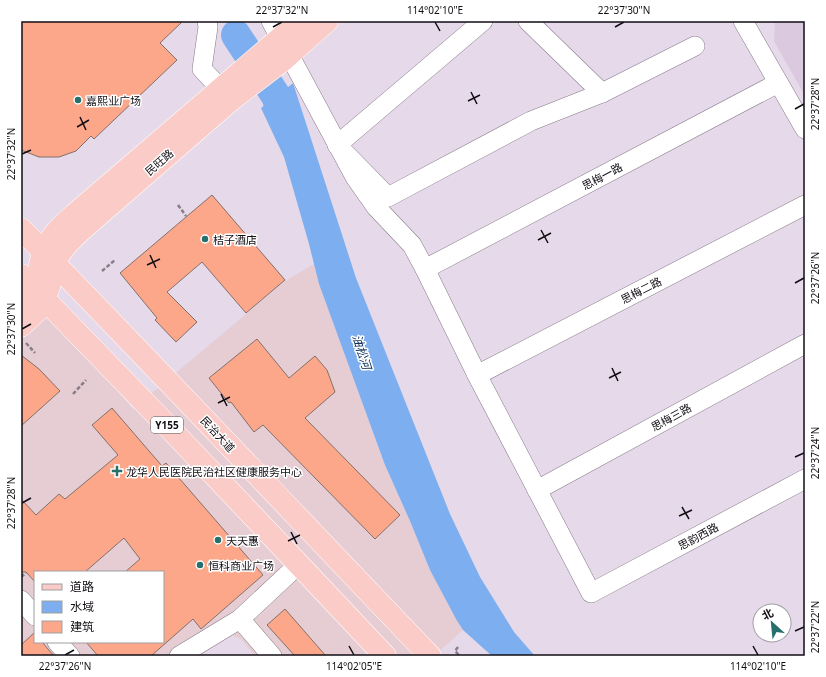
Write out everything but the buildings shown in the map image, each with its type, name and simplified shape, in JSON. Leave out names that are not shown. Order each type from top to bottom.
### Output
[{"type":"main road","name":"民旺路","points":[[24,335],[38,310],[30,291],[49,287],[49,258],[60,253],[79,232],[279,44],[300,21]]},
{"type":"main road","name":"民旺路","points":[[279,44],[328,21]]},
{"type":"main road","name":"民治大道","points":[[21,229],[430,656]]},
{"type":"main road","name":"Y155","points":[[30,291],[190,450],[385,656]]},
{"type":"street","points":[[207,21],[208,27],[202,69],[231,90]]},
{"type":"street","points":[[337,145],[483,21]]},
{"type":"street","points":[[528,21],[602,93]]},
{"type":"street","points":[[743,21],[805,130]]},
{"type":"street","points":[[279,44],[315,103],[355,177],[376,207],[412,246],[537,490]]},
{"type":"street","points":[[337,145],[388,197],[531,121],[602,93],[695,46]]},
{"type":"street","name":"思梅一路","points":[[425,269],[778,83]]},
{"type":"street","name":"思梅二路","points":[[477,375],[805,205]]},
{"type":"street","name":"思梅三路","points":[[537,490],[805,344]]},
{"type":"street","name":"思韵西路","points":[[537,490],[591,593],[805,480]]},
{"type":"street","points":[[179,656],[240,619],[299,564]]},
{"type":"street","points":[[21,600],[34,615]]},
{"type":"street","points":[[240,619],[272,656]]},
{"type":"street","points":[[58,643],[70,656]]},
{"type":"path","points":[[178,206],[186,216]]},
{"type":"path","points":[[102,270],[115,260]]},
{"type":"path","points":[[24,335],[35,353]]},
{"type":"path","points":[[73,394],[86,380]]},
{"type":"path","points":[[21,577],[26,573]]},
{"type":"path","points":[[458,647],[455,651],[460,656]]},
{"type":"shaded area","points":[[775,21],[805,21],[805,96],[774,41]]},
{"type":"shaded area","points":[[314,264],[319,284],[385,465],[430,570],[463,630],[434,656],[255,656],[241,639],[232,635],[199,656],[21,656],[21,333],[47,308],[133,409],[285,281]]},
{"type":"water","points":[[293,83],[356,278],[450,514],[480,577],[514,632],[535,656],[492,656],[463,630],[430,570],[385,465],[319,284],[284,157],[261,108]]},
{"type":"pier","points":[[292,81],[293,83],[259,109],[259,106]]},
{"type":"waterway","name":"油松河","points":[[236,35],[276,96],[290,134]]},
{"type":"place","name":"嘉熙业广场","points":[[78,100]]},
{"type":"place","name":"桔子酒店","points":[[205,239]]},
{"type":"place","name":"龙华人民医院民治社区健康服务中心","points":[[117,471]]},
{"type":"place","name":"天天惠","points":[[218,540]]},
{"type":"place","name":"恒科商业广场","points":[[200,565]]}]
